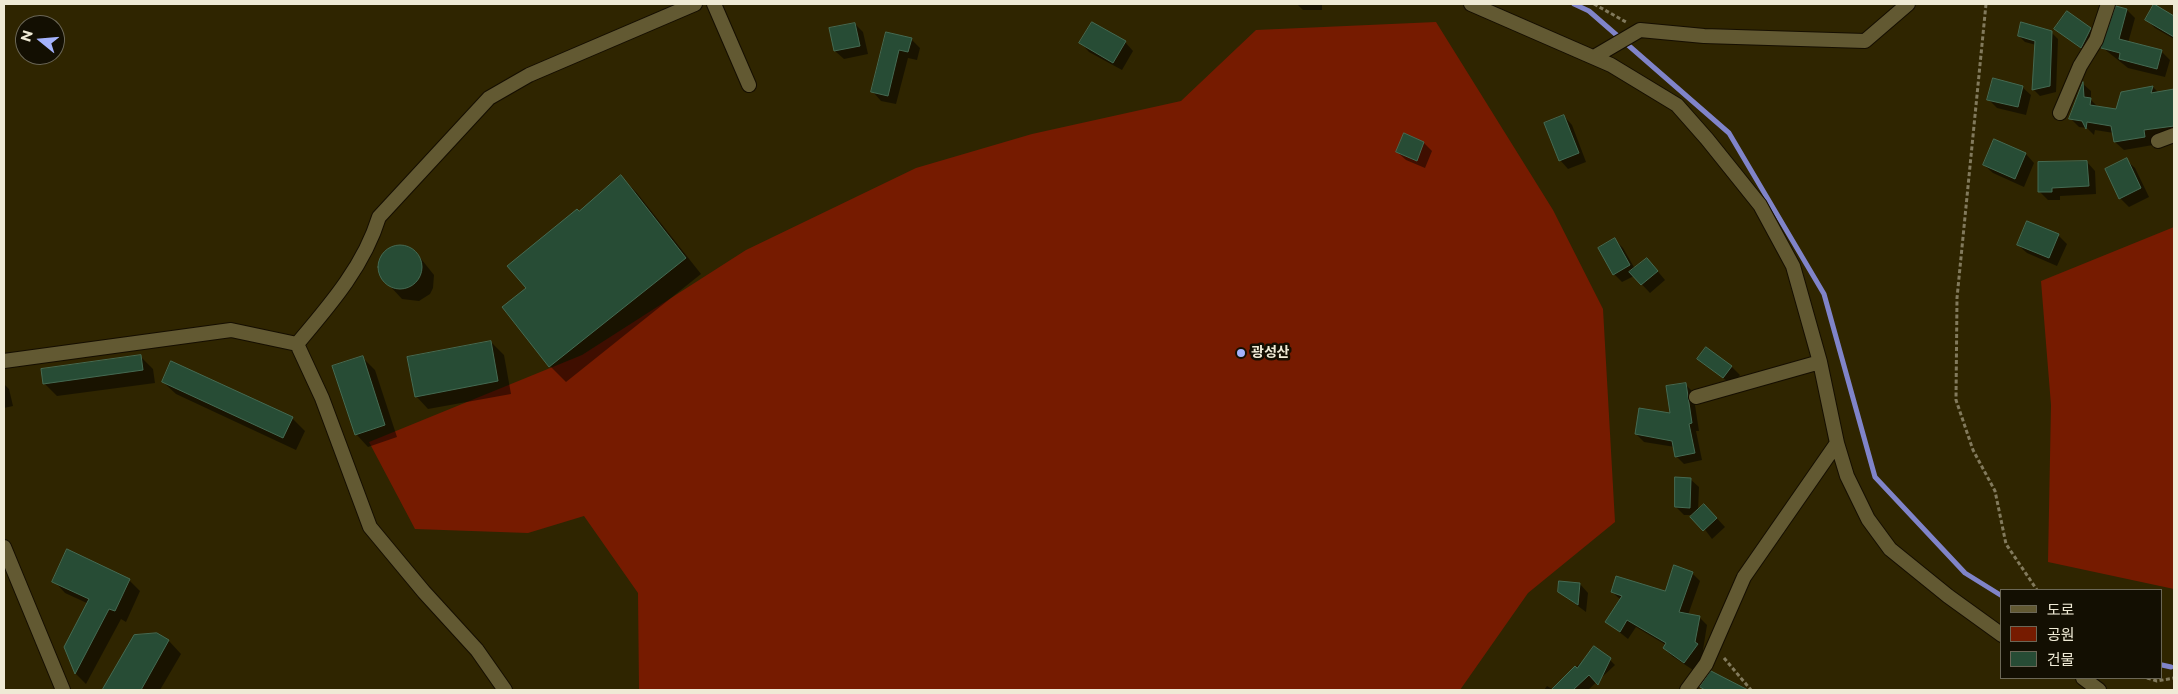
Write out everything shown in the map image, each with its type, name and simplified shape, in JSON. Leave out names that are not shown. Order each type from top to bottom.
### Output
[{"type":"street","points":[[298,344],[341,291],[372,242],[379,217],[489,98],[529,75],[695,4]]},
{"type":"street","points":[[714,4],[749,85]]},
{"type":"street","points":[[1471,4],[1611,64],[1677,105],[1760,205],[1793,266],[1820,362],[1837,443],[1847,476],[1868,519],[1890,549],[1948,596],[2000,634]]},
{"type":"street","points":[[1594,57],[1640,30],[1704,36],[1865,41],[1908,4]]},
{"type":"street","points":[[2060,113],[2080,66],[2096,40],[2108,4]]},
{"type":"street","points":[[2158,141],[2174,135]]},
{"type":"street","points":[[4,361],[231,330],[298,344]]},
{"type":"street","points":[[298,344],[322,398],[370,527],[424,592],[477,650],[504,690]]},
{"type":"street","points":[[1696,397],[1820,362]]},
{"type":"street","points":[[1687,690],[1706,664],[1744,577],[1837,443]]},
{"type":"street","points":[[4,547],[63,690]]},
{"type":"street","points":[[2084,679],[2099,690]]},
{"type":"path","points":[[1594,4],[1640,30]]},
{"type":"path","points":[[1986,4],[1957,298],[1956,400],[1973,450],[1995,491],[2006,544],[2036,589]]},
{"type":"path","points":[[1714,646],[1751,690]]},
{"type":"path","points":[[2150,679],[2157,681],[2174,678]]},
{"type":"green space","points":[[1436,22],[1553,210],[1603,309],[1615,522],[1528,593],[1460,690],[639,690],[638,593],[584,516],[528,533],[415,529],[369,442],[582,355],[746,250],[916,168],[1032,134],[1181,101],[1256,30]]},
{"type":"green space","points":[[2174,227],[2174,589],[2048,562],[2051,405],[2041,281]]},
{"type":"building","points":[[2154,4],[2174,16],[2174,37],[2145,20]]},
{"type":"building","points":[[2116,6],[2127,9],[2119,39],[2162,50],[2157,69],[2119,59],[2120,53],[2101,48]]},
{"type":"building","points":[[2067,11],[2091,28],[2081,48],[2054,29]]},
{"type":"building","points":[[1092,22],[1126,41],[1113,63],[1079,43]]},
{"type":"building","points":[[2021,22],[2052,31],[2050,86],[2032,90],[2035,41],[2018,36]]},
{"type":"building","points":[[855,23],[860,46],[834,51],[829,28]]},
{"type":"building","points":[[886,32],[912,38],[908,52],[899,50],[888,96],[871,92]]},
{"type":"building","points":[[1993,78],[2023,86],[2018,107],[1987,100]]},
{"type":"building","points":[[2083,82],[2084,97],[2091,98],[2090,105],[2116,109],[2121,92],[2153,86],[2151,93],[2174,89],[2174,126],[2144,130],[2145,137],[2114,142],[2111,126],[2087,122],[2086,129],[2082,121],[2069,119]]},
{"type":"building","points":[[1564,115],[1579,153],[1559,161],[1544,123]]},
{"type":"building","points":[[1404,133],[1424,142],[1417,161],[1396,152]]},
{"type":"building","points":[[1994,139],[2026,153],[2015,179],[1983,165]]},
{"type":"building","points":[[2127,158],[2141,188],[2119,199],[2105,169]]},
{"type":"building","points":[[2087,161],[2089,186],[2052,188],[2052,192],[2038,192],[2038,162]]},
{"type":"building","points":[[621,175],[686,258],[549,367],[502,307],[526,288],[507,266],[577,209],[579,211]]},
{"type":"building","points":[[2027,221],[2059,234],[2049,258],[2017,245]]},
{"type":"building","points":[[1615,238],[1630,265],[1613,275],[1598,248]]},
{"type":"building","points":[[400,245],[412,249],[418,255],[422,267],[418,279],[412,285],[400,289],[388,285],[382,279],[378,267],[382,255],[388,249]]},
{"type":"building","points":[[1647,258],[1658,271],[1641,285],[1629,272]]},
{"type":"building","points":[[491,341],[498,381],[415,397],[407,357]]},
{"type":"building","points":[[1706,347],[1732,366],[1723,378],[1697,359]]},
{"type":"building","points":[[141,355],[143,370],[43,384],[41,369]]},
{"type":"building","points":[[363,356],[385,425],[355,435],[332,366]]},
{"type":"building","points":[[171,361],[293,417],[283,438],[162,382]]},
{"type":"building","points":[[1686,383],[1692,423],[1689,424],[1695,453],[1675,457],[1672,441],[1635,434],[1639,408],[1670,413],[1666,386]]},
{"type":"building","points":[[1675,477],[1691,478],[1690,508],[1675,507]]},
{"type":"building","points":[[1704,504],[1717,518],[1703,531],[1690,517]]},
{"type":"building","points":[[67,549],[130,579],[115,611],[109,609],[75,674],[64,647],[89,599],[52,582]]},
{"type":"building","points":[[1674,565],[1693,572],[1679,612],[1700,616],[1695,642],[1698,644],[1684,663],[1663,648],[1666,643],[1627,620],[1620,632],[1605,622],[1622,596],[1611,592],[1616,576],[1665,591]]},
{"type":"building","points":[[1559,581],[1580,583],[1578,605],[1558,592]]},
{"type":"building","points":[[157,633],[169,640],[141,690],[102,690],[134,635]]},
{"type":"building","points":[[1594,646],[1611,658],[1598,685],[1589,675],[1573,690],[1551,690],[1575,666],[1577,668]]},
{"type":"building","points":[[1711,671],[1748,690],[1705,690],[1700,687]]},
{"type":"waterway","points":[[1574,4],[1589,11],[1729,133],[1824,294],[1875,477],[1965,573],[2000,595]]},
{"type":"waterway","points":[[2163,665],[2171,667]]},
{"type":"place","name":"광성산","points":[[1241,353]]}]
